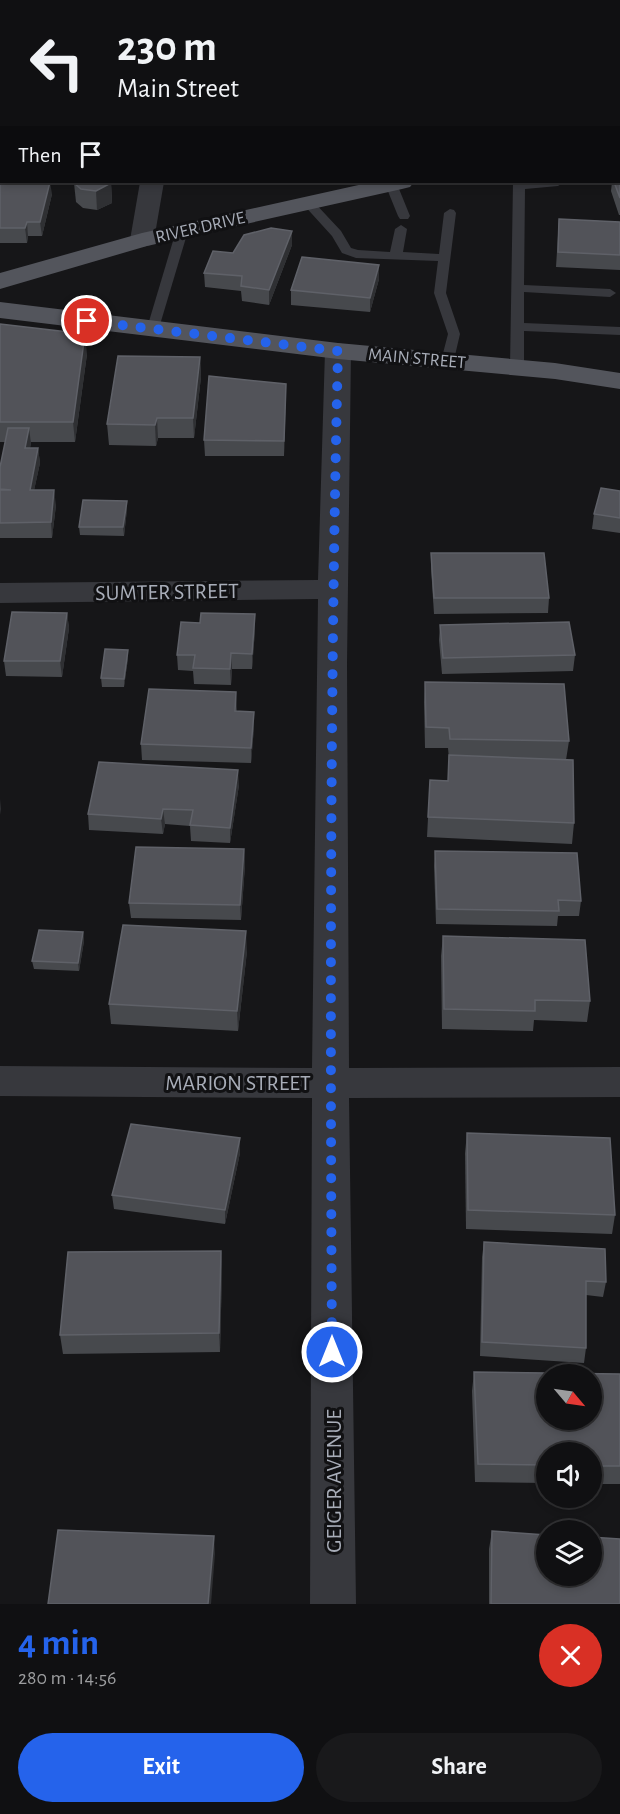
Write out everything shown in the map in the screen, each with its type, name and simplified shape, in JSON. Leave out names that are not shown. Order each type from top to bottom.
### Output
[{"type":"main road","name":"RIVER DRIVE","points":[[0,281],[142,240],[396,183]]},
{"type":"main road","name":"MAIN STREET","points":[[0,310],[338,351],[517,368],[620,381]]},
{"type":"street","points":[[142,240],[152,183]]},
{"type":"street","name":"GEIGER AVENUE","points":[[333,1604],[330,1082],[338,351]]},
{"type":"street","name":"SUMTER STREET","points":[[0,593],[334,590]]},
{"type":"street","name":"MARION STREET","points":[[0,1081],[620,1082]]},
{"type":"lane","points":[[396,183],[404,216]]},
{"type":"lane","points":[[517,368],[519,184],[538,183]]},
{"type":"lane","points":[[308,203],[337,234],[346,250],[356,254],[446,258]]},
{"type":"lane","points":[[448,361],[454,334],[440,293],[450,213]]},
{"type":"lane","points":[[396,255],[401,229]]},
{"type":"lane","points":[[153,328],[182,231]]},
{"type":"lane","points":[[518,288],[581,298],[610,293]]},
{"type":"lane","points":[[518,327],[581,327],[620,331]]},
{"type":"building","points":[[0,183],[50,183],[40,222],[27,222],[25,228],[0,228]]},
{"type":"building","points":[[74,183],[111,183],[96,191],[81,189]]},
{"type":"building","points":[[614,183],[620,183],[620,198]]},
{"type":"building","points":[[559,219],[620,222],[620,255],[558,252]]},
{"type":"building","points":[[271,228],[292,231],[269,290],[241,286],[242,276],[204,273],[213,251],[233,253],[244,235]]},
{"type":"building","points":[[302,257],[379,265],[370,298],[291,290]]},
{"type":"building","points":[[0,324],[85,334],[73,422],[0,422]]},
{"type":"building","points":[[118,356],[200,357],[193,418],[157,418],[155,425],[107,424]]},
{"type":"building","points":[[209,376],[286,384],[284,441],[204,440]]},
{"type":"building","points":[[8,428],[29,428],[25,448],[38,448],[30,490],[54,490],[51,522],[0,523],[0,490],[11,490],[0,489],[0,467]]},
{"type":"building","points":[[601,488],[620,491],[620,518],[594,514]]},
{"type":"building","points":[[83,500],[127,501],[123,527],[79,527]]},
{"type":"building","points":[[431,553],[544,553],[549,598],[434,598]]},
{"type":"building","points":[[12,612],[67,613],[60,661],[4,661]]},
{"type":"building","points":[[201,613],[255,614],[252,654],[231,653],[230,669],[193,668],[195,655],[177,655],[181,622],[200,623]]},
{"type":"building","points":[[569,622],[575,655],[443,658],[440,625]]},
{"type":"building","points":[[105,649],[128,650],[124,679],[101,678]]},
{"type":"building","points":[[425,682],[564,684],[569,741],[450,739],[449,728],[426,727]]},
{"type":"building","points":[[149,689],[236,692],[235,711],[254,712],[251,748],[141,744]]},
{"type":"building","points":[[449,755],[573,760],[574,823],[428,817],[430,780],[448,781]]},
{"type":"building","points":[[99,762],[238,770],[230,828],[190,825],[193,810],[163,809],[161,819],[88,814]]},
{"type":"building","points":[[136,847],[244,849],[240,905],[129,903]]},
{"type":"building","points":[[435,851],[577,853],[581,901],[558,900],[559,911],[437,909]]},
{"type":"building","points":[[123,925],[246,931],[237,1011],[109,1004]]},
{"type":"building","points":[[39,930],[83,932],[78,963],[32,961]]},
{"type":"building","points":[[443,936],[585,940],[590,1001],[535,1000],[535,1011],[444,1009]]},
{"type":"building","points":[[131,1124],[240,1138],[225,1210],[112,1195]]},
{"type":"building","points":[[467,1133],[610,1138],[615,1215],[468,1210]]},
{"type":"building","points":[[484,1242],[605,1249],[606,1282],[586,1281],[586,1348],[482,1342]]},
{"type":"building","points":[[221,1251],[219,1333],[60,1335],[68,1252]]},
{"type":"building","points":[[474,1372],[536,1373],[536,1430],[602,1430],[602,1374],[620,1374],[620,1466],[602,1466],[602,1442],[536,1442],[536,1465],[478,1464]]},
{"type":"building","points":[[58,1530],[214,1536],[208,1604],[48,1604]]},
{"type":"building","points":[[492,1531],[536,1534],[536,1586],[602,1586],[602,1538],[620,1539],[620,1604],[491,1604]]},
{"type":"route","points":[[87,321],[338,351],[330,1082],[332,1352]]}]
